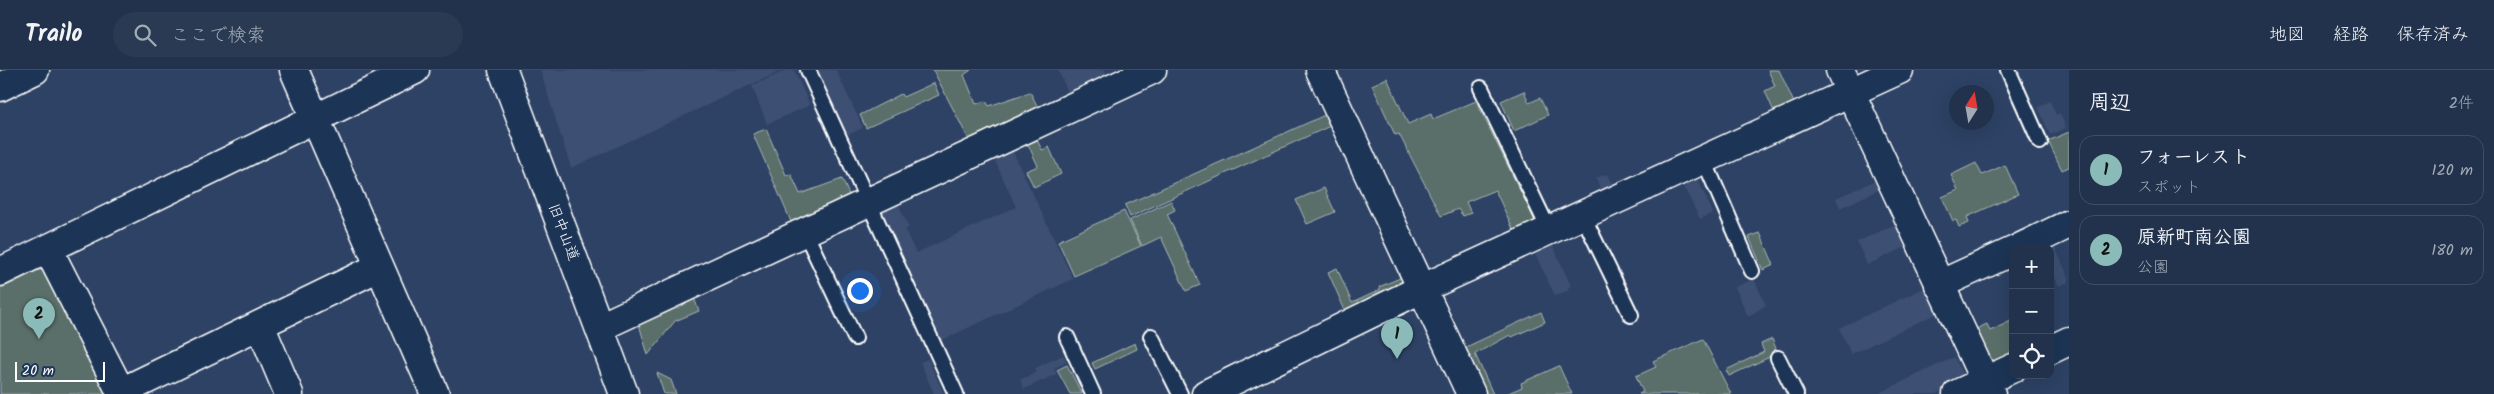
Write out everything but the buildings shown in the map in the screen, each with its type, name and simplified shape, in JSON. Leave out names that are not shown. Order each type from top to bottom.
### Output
[{"type":"street","points":[[0,87],[35,70]]},
{"type":"street","points":[[294,70],[434,394]]},
{"type":"street","points":[[0,272],[415,70]]},
{"type":"street","name":"旧中山道","points":[[503,70],[624,394]]},
{"type":"street","points":[[600,326],[805,232],[1117,77],[1152,70]]},
{"type":"street","points":[[1320,70],[1420,289],[1471,394]]},
{"type":"street","points":[[1206,394],[1420,289],[1704,160],[1845,82],[1899,70]]},
{"type":"street","points":[[1845,82],[1988,387]]},
{"type":"street","points":[[2027,244],[2069,224]]},
{"type":"street","points":[[48,249],[121,393],[379,267]]},
{"type":"street","points":[[1939,285],[2009,253]]},
{"type":"street","points":[[260,325],[289,394]]},
{"type":"street","points":[[2054,348],[2069,341]]},
{"type":"street","points":[[1956,394],[1988,387],[2009,371]]},
{"type":"lane","points":[[808,70],[956,394]]},
{"type":"lane","points":[[2008,70],[2040,142]]},
{"type":"lane","points":[[1481,88],[1549,230]]},
{"type":"lane","points":[[1704,160],[1752,271]]},
{"type":"lane","points":[[1583,216],[1631,316]]},
{"type":"lane","points":[[805,232],[855,338]]},
{"type":"lane","points":[[1152,336],[1180,394]]},
{"type":"lane","points":[[1067,337],[1092,394]]},
{"type":"lane","points":[[1778,358],[1796,394]]},
{"type":"shaded area","points":[[540,70],[783,70],[571,168]]},
{"type":"shaded area","points":[[787,70],[794,70],[810,105],[767,124],[752,86]]},
{"type":"shaded area","points":[[815,70],[836,70],[863,128],[845,136]]},
{"type":"shaded area","points":[[1058,70],[1105,70],[1109,79],[1070,97]]},
{"type":"shaded area","points":[[2050,101],[2056,115],[2060,113],[2066,128],[2050,135],[2038,107]]},
{"type":"shaded area","points":[[1009,143],[1073,279],[938,342],[877,208],[896,199],[909,228],[905,230],[916,253],[1016,207],[991,152]]},
{"type":"shaded area","points":[[1607,174],[1612,184],[1632,175],[1636,183],[1604,197],[1596,178]]},
{"type":"shaded area","points":[[1879,179],[1883,188],[1840,208],[1836,198]]},
{"type":"shaded area","points":[[1698,180],[1713,213],[1700,219],[1684,187]]},
{"type":"shaded area","points":[[1896,224],[1906,247],[1867,265],[1857,242]]},
{"type":"shaded area","points":[[2054,245],[2069,278],[2069,282],[2059,286],[2054,276]]},
{"type":"shaded area","points":[[1553,246],[1571,286],[1568,287],[1569,290],[1555,296],[1535,254]]},
{"type":"shaded area","points":[[1754,279],[1766,305],[1748,317],[1735,287]]},
{"type":"shaded area","points":[[1926,287],[1938,313],[1851,354],[1839,328]]},
{"type":"shaded area","points":[[1063,355],[1067,362],[1054,368],[1057,374],[1024,389],[1020,380],[1037,372],[1035,368]]},
{"type":"shaded area","points":[[1954,357],[1965,380],[1936,394],[1877,394]]},
{"type":"shaded area","points":[[928,359],[944,394],[934,394],[920,362]]},
{"type":"green space","points":[[933,70],[971,70],[964,75],[976,104],[986,101],[989,106],[1030,92],[1040,111],[971,144]]},
{"type":"green space","points":[[1768,70],[1779,70],[1795,105],[1775,114],[1765,91],[1775,86]]},
{"type":"green space","points":[[1387,78],[1408,124],[1431,114],[1433,119],[1476,101],[1538,227],[1530,230],[1522,227],[1514,231],[1495,190],[1466,202],[1471,213],[1463,216],[1458,209],[1441,216],[1399,134],[1395,135],[1372,85]]},
{"type":"green space","points":[[934,83],[939,95],[866,128],[860,115],[901,94],[903,97]]},
{"type":"green space","points":[[1524,91],[1529,103],[1540,98],[1548,115],[1514,131],[1501,101]]},
{"type":"green space","points":[[1325,115],[1330,126],[1130,217],[1125,205]]},
{"type":"green space","points":[[766,129],[786,175],[791,174],[800,194],[842,179],[851,199],[792,224],[753,134]]},
{"type":"green space","points":[[2069,132],[2069,167],[2062,170],[2048,141]]},
{"type":"green space","points":[[1035,136],[1042,150],[1049,147],[1061,174],[1034,187],[1026,171],[1038,166],[1026,140]]},
{"type":"green space","points":[[1976,163],[1982,175],[2005,165],[2018,194],[1967,217],[1969,223],[1959,227],[1956,220],[1953,221],[1942,197],[1958,190],[1951,175]]},
{"type":"green space","points":[[1324,188],[1335,212],[1307,224],[1296,200]]},
{"type":"green space","points":[[1171,201],[1175,210],[1167,214],[1200,285],[1186,291],[1161,237],[1142,246],[1130,220]]},
{"type":"green space","points":[[1124,211],[1141,246],[1074,276],[1058,241]]},
{"type":"green space","points":[[1760,233],[1774,265],[1763,270],[1749,237]]},
{"type":"green space","points":[[33,268],[44,271],[106,394],[0,394],[0,284]]},
{"type":"green space","points":[[1337,268],[1352,303],[1380,290],[1379,287],[1400,278],[1398,272],[1401,270],[1408,288],[1347,315],[1328,272]]},
{"type":"green space","points":[[694,298],[699,311],[675,321],[648,355],[638,321]]},
{"type":"green space","points":[[1541,312],[1545,322],[1512,337],[1510,335],[1475,354],[1493,394],[1486,394],[1464,348]]},
{"type":"green space","points":[[2009,322],[2009,357],[1988,365],[1972,331],[1987,324],[1990,331]]},
{"type":"green space","points":[[1703,339],[1731,394],[1639,394],[1643,392],[1636,376],[1656,367],[1653,361]]},
{"type":"green space","points":[[1772,339],[1778,353],[1729,376],[1726,370],[1764,352],[1761,344]]},
{"type":"green space","points":[[1135,343],[1137,349],[1095,369],[1092,363]]},
{"type":"green space","points":[[1067,365],[1082,394],[1070,394],[1057,370]]},
{"type":"green space","points":[[1559,366],[1572,394],[1506,394],[1522,387],[1521,383]]},
{"type":"green space","points":[[657,373],[671,380],[676,394],[664,394]]},
{"type":"place","name":"原新町南公園","points":[[39,339]]},
{"type":"place","name":"フォーレスト","points":[[1397,359]]}]
